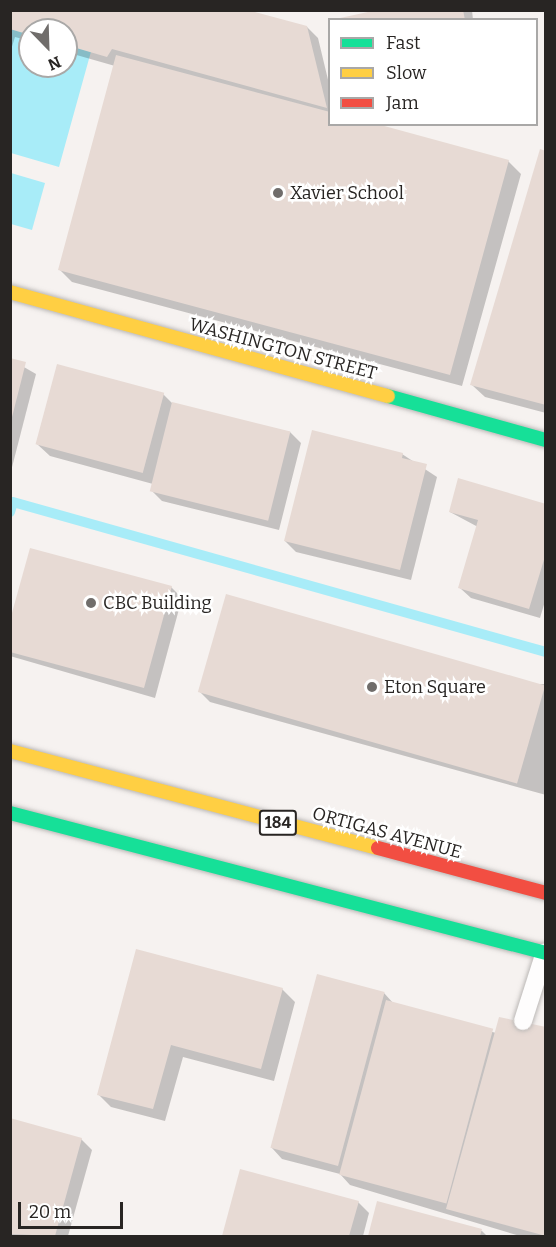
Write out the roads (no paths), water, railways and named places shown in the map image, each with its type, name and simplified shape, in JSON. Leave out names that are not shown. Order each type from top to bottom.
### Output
[{"type":"main road","name":"WASHINGTON STREET","points":[[10,292],[546,440]]},
{"type":"main road","name":"ORTIGAS AVENUE","points":[[10,751],[546,893]]},
{"type":"main road","points":[[10,813],[545,952]]},
{"type":"lane","points":[[523,1021],[545,952]]},
{"type":"water","points":[[10,29],[18,31],[18,78],[78,78],[78,45],[92,48],[59,167],[11,153]]},
{"type":"water","points":[[11,173],[45,183],[32,230],[11,224]]},
{"type":"waterway","points":[[10,512],[13,502],[546,652]]},
{"type":"place","name":"Xavier School","points":[[278,193]]},
{"type":"place","name":"CBC Building","points":[[91,603]]},
{"type":"place","name":"Eton Square","points":[[372,687]]}]
